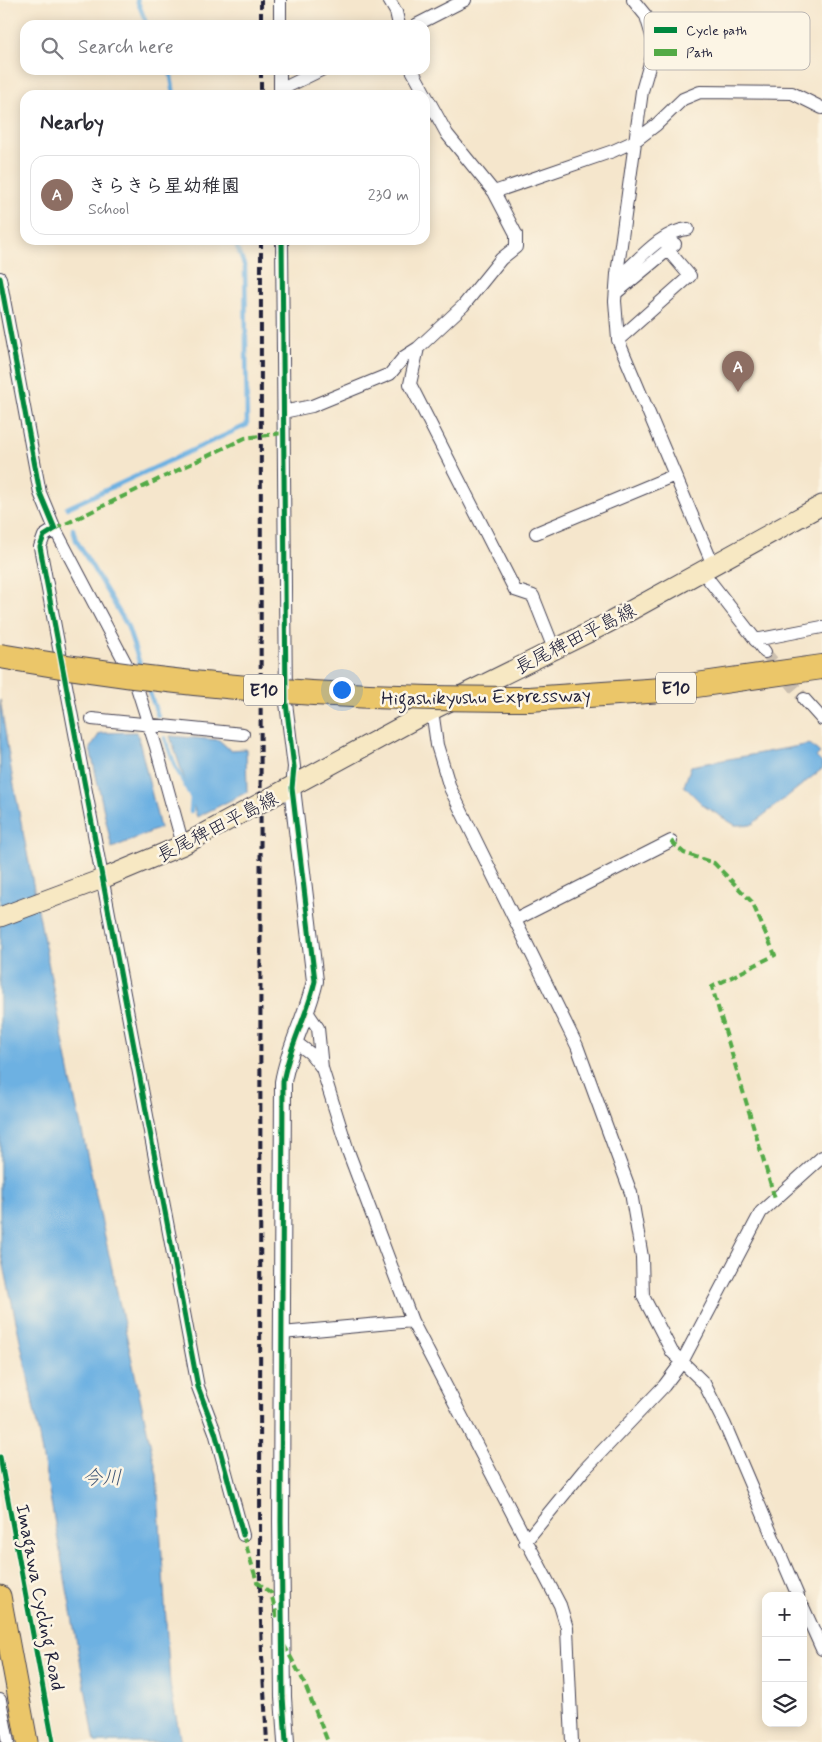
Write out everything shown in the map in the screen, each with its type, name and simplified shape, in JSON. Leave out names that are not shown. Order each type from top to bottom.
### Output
[{"type":"highway","name":"Higashikyushu Expressway","points":[[0,656],[184,683],[316,694],[429,700],[529,699],[662,690],[822,667]]},
{"type":"main road","name":"長尾稗田平島線","points":[[0,917],[97,881],[183,845],[292,788],[432,710],[608,623],[822,505]]},
{"type":"main road","points":[[0,1596],[27,1742]]},
{"type":"street","points":[[280,0],[280,20]]},
{"type":"street","points":[[389,0],[396,12],[398,20]]},
{"type":"street","points":[[426,20],[465,0]]},
{"type":"street","points":[[633,0],[644,14]]},
{"type":"street","points":[[648,70],[642,91],[617,279],[618,340],[675,475],[708,568],[755,640],[765,652]]},
{"type":"street","points":[[280,75],[280,90]]},
{"type":"street","points":[[284,90],[312,75]]},
{"type":"street","points":[[415,75],[423,90]]},
{"type":"street","points":[[494,192],[635,141],[656,125],[683,99],[700,92],[792,93],[822,108]]},
{"type":"street","points":[[283,412],[312,406],[390,374],[404,357],[418,348],[463,306],[501,259],[516,247],[516,234],[494,192],[447,134],[430,103]]},
{"type":"street","points":[[617,279],[667,235],[678,230],[688,229]]},
{"type":"street","points":[[282,245],[286,703],[294,767],[292,788],[315,981],[307,1012],[288,1056],[282,1082],[282,1688],[286,1742]]},
{"type":"street","points":[[616,293],[671,246],[690,276],[618,340]]},
{"type":"street","points":[[0,278],[40,494],[55,529],[135,681],[183,845]]},
{"type":"street","points":[[418,348],[410,384],[515,590],[533,596],[554,649]]},
{"type":"street","points":[[536,533],[675,475]]},
{"type":"street","points":[[55,529],[44,536],[40,547],[97,881],[198,1387],[215,1432],[243,1535]]},
{"type":"street","points":[[755,640],[822,628]]},
{"type":"street","points":[[804,699],[822,719]]},
{"type":"street","points":[[432,710],[437,746],[450,788],[577,1046],[630,1193],[642,1257],[643,1296],[672,1352],[704,1383],[725,1426],[796,1592]]},
{"type":"street","points":[[92,719],[243,734]]},
{"type":"street","points":[[515,920],[671,841]]},
{"type":"street","points":[[307,1012],[318,1028],[322,1068],[348,1152],[412,1320],[525,1542],[560,1605],[567,1628],[572,1742]]},
{"type":"street","points":[[294,1041],[310,1053],[322,1068]]},
{"type":"street","points":[[525,1542],[584,1470],[664,1386],[682,1362],[761,1212],[822,1157]]},
{"type":"street","points":[[282,1333],[412,1320]]},
{"type":"street","points":[[807,1616],[822,1649]]},
{"type":"street","points":[[0,1700],[8,1742]]},
{"type":"water","name":"今川","points":[[0,700],[12,775],[71,1081],[157,1475],[170,1685],[181,1742],[95,1742],[28,1377],[0,1247]]},
{"type":"water","points":[[137,732],[160,828],[112,848],[90,748],[100,733]]},
{"type":"water","points":[[170,736],[219,740],[230,750],[246,749],[247,792],[197,817]]},
{"type":"water","points":[[810,744],[820,753],[816,757],[822,763],[822,769],[751,825],[735,825],[704,806],[684,786],[691,766]]},
{"type":"waterway","points":[[137,0],[145,20]]},
{"type":"waterway","points":[[171,75],[173,90]]},
{"type":"waterway","points":[[67,508],[247,425],[245,267],[236,245]]},
{"type":"waterway","points":[[73,529],[76,540],[127,625],[142,670]]},
{"type":"waterway","points":[[147,685],[158,716]]},
{"type":"waterway","points":[[165,738],[175,766],[192,798],[191,811]]},
{"type":"tunnel","points":[[765,652],[804,699]]},
{"type":"railway","points":[[261,0],[261,20]]},
{"type":"railway","points":[[261,75],[261,90]]},
{"type":"railway","points":[[261,245],[260,1586],[267,1742]]},
{"type":"marked path","points":[[55,529],[245,438],[283,433]]},
{"type":"marked path","points":[[671,841],[684,853],[714,863],[752,902],[775,955],[712,987],[775,1199]]},
{"type":"marked path","points":[[243,1535],[257,1582],[271,1593],[278,1620]]},
{"type":"marked path","points":[[284,1645],[303,1680],[328,1742]]},
{"type":"cycle path","points":[[282,245],[286,703],[294,767],[292,788],[315,981],[289,1056],[283,1082],[281,1521],[283,1697],[286,1742]]},
{"type":"cycle path","points":[[0,278],[40,493],[55,529],[44,536],[40,547],[198,1387],[215,1432],[243,1535]]},
{"type":"cycle path","name":"Imagawa Cycling Road","points":[[0,1457],[53,1742]]},
{"type":"place","name":"きらきら星幼稚園","points":[[738,392]]}]
